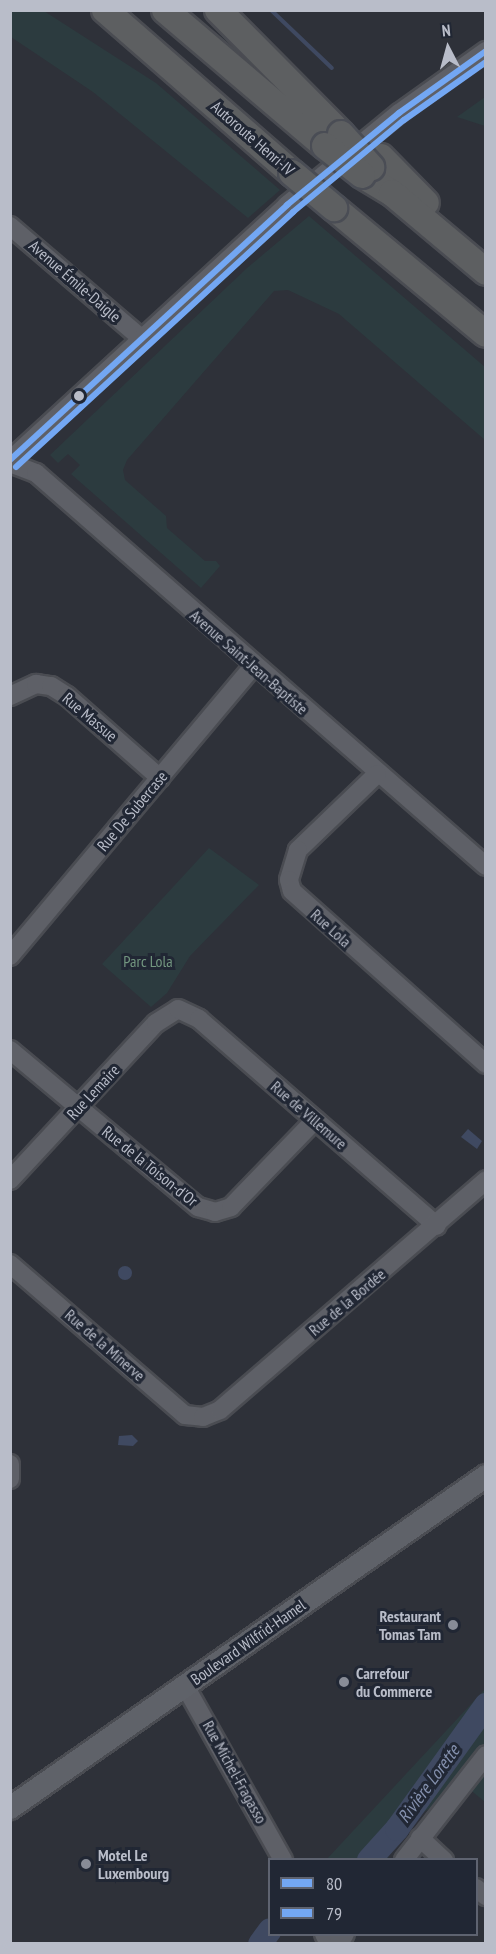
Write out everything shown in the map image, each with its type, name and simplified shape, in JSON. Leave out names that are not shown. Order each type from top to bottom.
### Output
[{"type":"highway","name":"Autoroute Henri-IV","points":[[105,10],[292,173],[486,334]]},
{"type":"highway","points":[[165,10],[339,136]]},
{"type":"highway","points":[[218,10],[339,136],[371,166],[486,262]]},
{"type":"highway","points":[[234,10],[339,136]]},
{"type":"highway","points":[[371,166],[392,193],[486,272]]},
{"type":"main road","name":"Boulevard Wilfrid-Hamel","points":[[10,1808],[486,1476]]},
{"type":"street","points":[[10,461],[140,337],[287,205],[399,113],[486,51]]},
{"type":"street","name":"Avenue Émile-Daigle","points":[[10,225],[140,337]]},
{"type":"street","name":"Avenue Saint-Jean-Baptiste","points":[[10,461],[36,474],[253,666],[486,866]]},
{"type":"street","name":"Rue De Subercase","points":[[10,956],[253,666]]},
{"type":"street","name":"Rue Massue","points":[[10,696],[36,684],[51,686],[67,696],[160,778]]},
{"type":"street","name":"Rue Lola","points":[[377,774],[298,850],[289,880],[292,891],[486,1064]]},
{"type":"street","name":"Rue Lemaire","points":[[10,1180],[156,1023],[178,1010]]},
{"type":"street","name":"Rue de Villemure","points":[[178,1010],[199,1019],[437,1226]]},
{"type":"street","name":"Rue de la Toison-d'Or","points":[[10,1050],[198,1207],[215,1212],[231,1207],[315,1120]]},
{"type":"street","name":"Rue de la Bordée","points":[[203,1417],[220,1410],[437,1226],[486,1180]]},
{"type":"street","name":"Rue de la Minerve","points":[[10,1264],[185,1415],[203,1417]]},
{"type":"street","points":[[10,1464],[10,1479]]},
{"type":"street","name":"Rue Michel-Fragasso","points":[[184,1686],[282,1858]]},
{"type":"street","points":[[405,1858],[486,1755]]},
{"type":"street","points":[[420,1838],[442,1858]]},
{"type":"green space","points":[[10,11],[44,11],[156,83],[280,190],[248,218],[93,92],[11,37]]},
{"type":"green space","points":[[485,97],[485,126],[457,117]]},
{"type":"green space","points":[[309,216],[485,367],[485,440],[339,314],[288,290],[274,291],[127,460],[123,470],[125,480],[166,516],[167,528],[205,561],[216,561],[220,566],[201,588],[71,474],[80,465],[68,454],[58,463],[50,455],[247,268]]},
{"type":"green space","name":"Parc Lola","points":[[209,848],[259,885],[190,956],[167,993],[151,1007],[102,964]]},
{"type":"green space","points":[[485,1689],[485,1744],[430,1808],[392,1834],[388,1858],[328,1858]]},
{"type":"green space","points":[[485,1765],[485,1802],[468,1788]]},
{"type":"water","points":[[468,1129],[482,1141],[477,1149],[461,1137]]},
{"type":"water","points":[[125,1266],[130,1268],[132,1273],[130,1278],[125,1280],[120,1278],[118,1273],[120,1268]]},
{"type":"water","points":[[132,1435],[138,1441],[133,1446],[118,1445],[119,1436]]},
{"type":"waterway","points":[[271,10],[332,68]]},
{"type":"waterway","name":"Rivière Lorette","points":[[371,1858],[397,1829],[486,1705]]},
{"type":"waterway","name":"Rivière Lorette","points":[[260,1944],[268,1933]]},
{"type":"transit line","name":"80","points":[[10,460],[287,205],[399,113],[486,51]]},
{"type":"transit line","name":"79","points":[[16,467],[293,212],[404,120],[486,62]]},
{"type":"place","name":"Restaurant Tomas Tam","points":[[453,1625]]},
{"type":"place","name":"Carrefour du Commerce","points":[[344,1682]]},
{"type":"place","name":"Motel Le Luxembourg","points":[[86,1864]]}]
